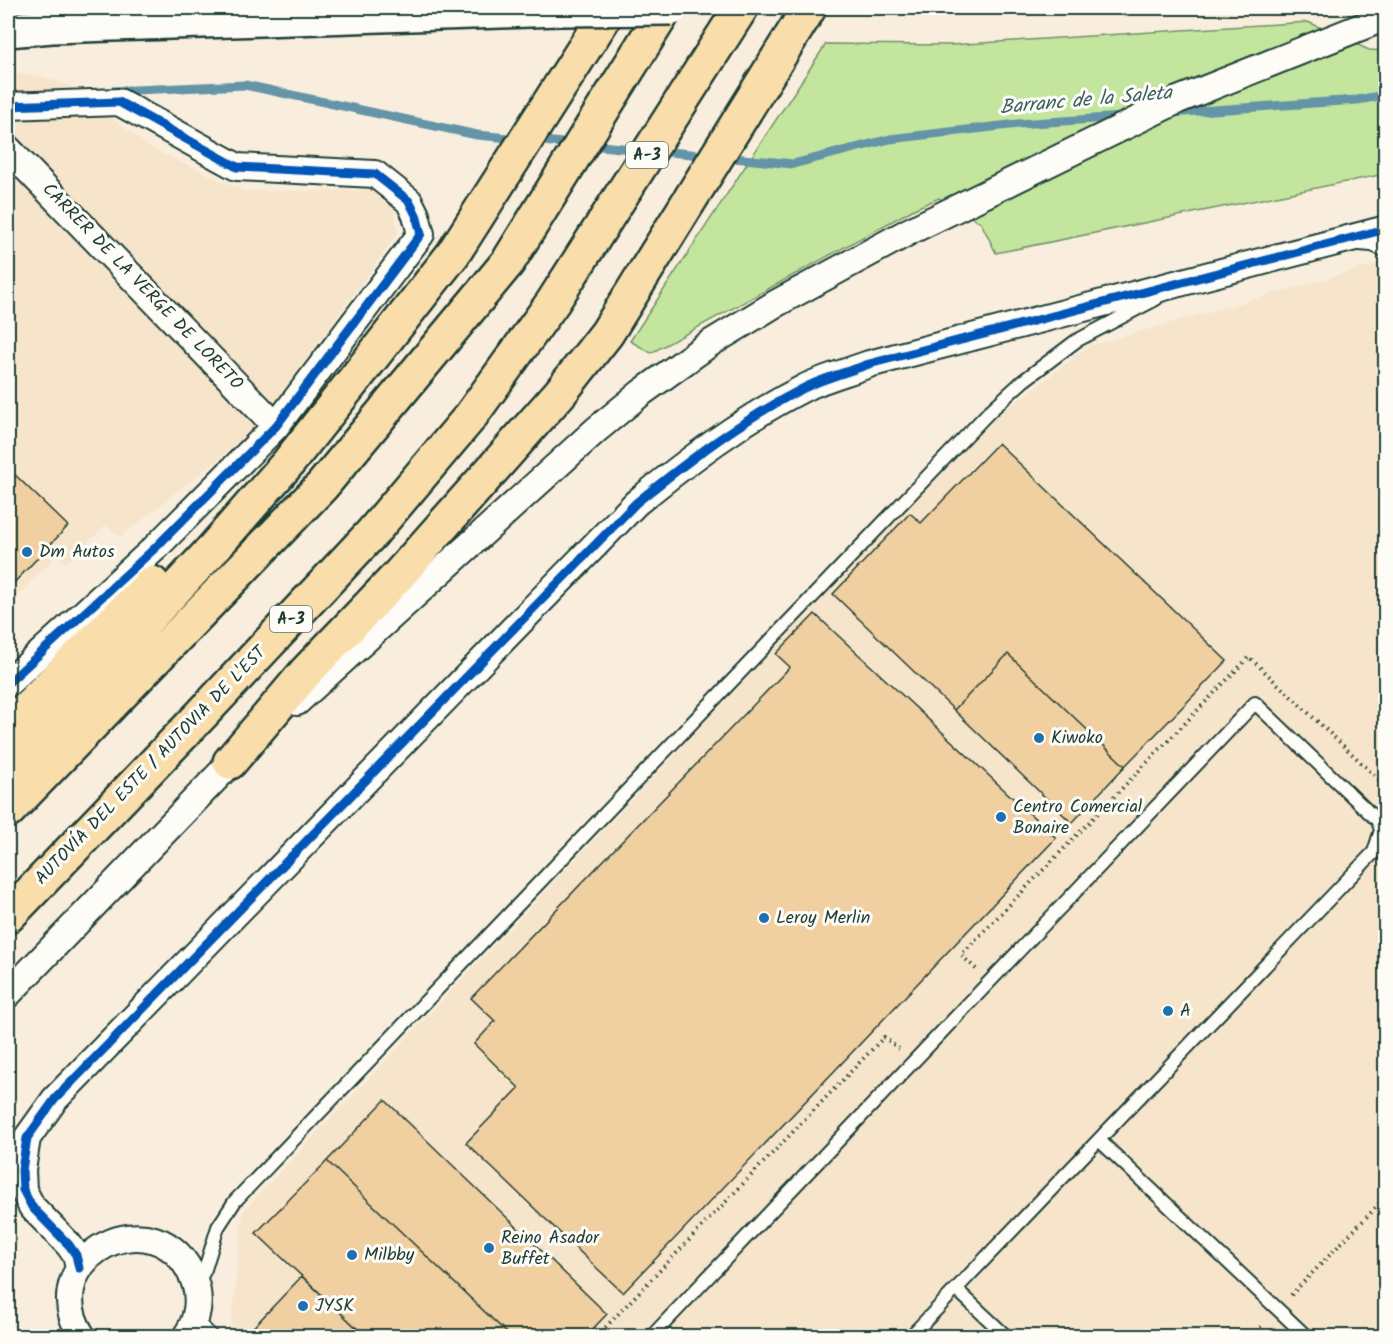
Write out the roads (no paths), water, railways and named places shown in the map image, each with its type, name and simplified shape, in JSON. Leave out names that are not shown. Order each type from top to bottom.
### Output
[{"type":"highway","points":[[8,768],[211,551],[288,463],[362,370],[453,254],[610,8]]},
{"type":"highway","points":[[8,811],[322,486],[507,262],[666,8]]},
{"type":"highway","name":"AUTOVÍA DEL ESTE / AUTOVIA DE L'EST","points":[[8,916],[372,533],[470,417],[553,302],[741,8]]},
{"type":"highway","points":[[230,762],[306,672],[397,577],[560,393],[607,333],[810,8]]},
{"type":"highway","points":[[8,727],[362,370]]},
{"type":"main road","points":[[9,8],[52,26]]},
{"type":"main road","points":[[8,30],[52,26],[559,9],[672,8]]},
{"type":"street","points":[[8,994],[230,762],[596,430],[641,393],[709,344],[774,304],[910,231],[1178,100],[1386,17]]},
{"type":"street","points":[[8,106],[119,102],[237,167],[375,174],[409,201],[421,234],[276,426],[155,548],[8,682]]},
{"type":"street","name":"CARRER DE LA VERGE DE LORETO","points":[[8,149],[276,426]]},
{"type":"street","points":[[79,1268],[76,1255],[69,1245],[32,1207],[23,1190],[22,1170],[27,1138],[55,1100],[636,503],[688,461],[805,388],[869,364],[1386,229]]},
{"type":"street","points":[[82,1336],[76,1327],[70,1308],[72,1287],[79,1268],[91,1252],[111,1241],[133,1236],[154,1239],[174,1250],[188,1266],[196,1286],[198,1331]]},
{"type":"lane","points":[[1334,242],[1372,245],[1386,250]]},
{"type":"lane","points":[[196,1286],[205,1269],[218,1227],[235,1201],[989,412],[1023,381],[1076,341],[1131,311],[1210,274]]},
{"type":"lane","points":[[651,1336],[1255,703],[1378,820],[1381,830],[1374,852]]},
{"type":"lane","points":[[912,1336],[1374,852],[1386,846]]},
{"type":"lane","points":[[1099,1140],[1306,1336]]},
{"type":"lane","points":[[956,1289],[1006,1336]]},
{"type":"waterway","points":[[113,91],[245,85],[477,135],[519,139]]},
{"type":"waterway","name":"Barranc de la Saleta","points":[[1170,113],[1357,100],[1386,95]]},
{"type":"waterway","name":"Barranc de la Saleta","points":[[724,157],[793,164],[890,139],[1018,124],[1123,117]]},
{"type":"waterway","points":[[533,140],[573,144]]},
{"type":"waterway","points":[[590,145],[642,150]]},
{"type":"waterway","points":[[659,151],[711,156]]},
{"type":"place","name":"Dm Autos","points":[[27,552]]},
{"type":"place","name":"Kiwoko","points":[[1039,738]]},
{"type":"place","name":"Centro Comercial Bonaire","points":[[1001,817]]},
{"type":"place","name":"Leroy Merlin","points":[[764,918]]},
{"type":"place","name":"A","points":[[1168,1011]]},
{"type":"place","name":"Reino Asador Buffet","points":[[489,1248]]},
{"type":"place","name":"Milbby","points":[[352,1255]]},
{"type":"place","name":"JYSK","points":[[303,1306]]}]
